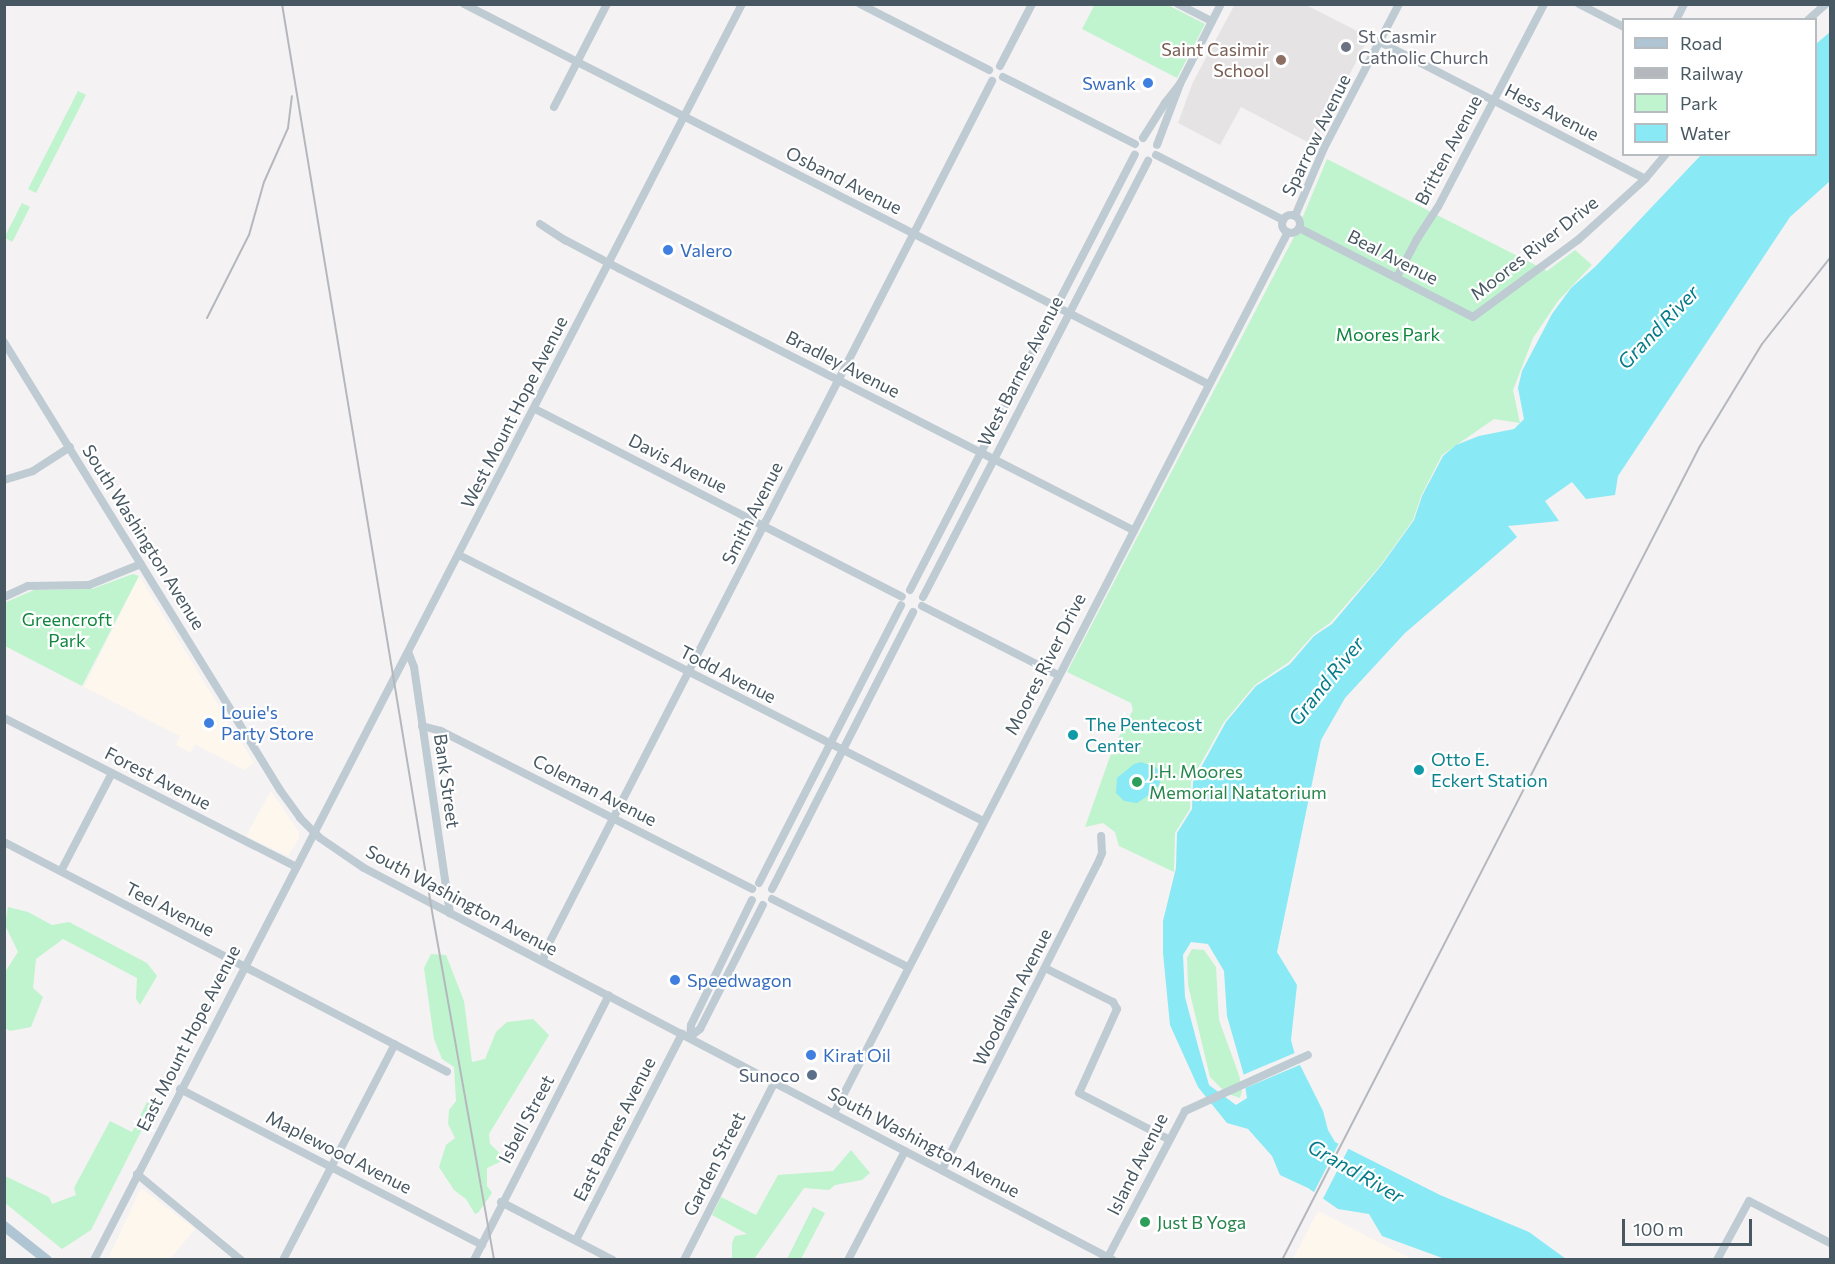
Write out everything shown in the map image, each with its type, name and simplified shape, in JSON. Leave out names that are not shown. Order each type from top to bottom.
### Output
[{"type":"main road","points":[[4,1226],[47,1260]]},
{"type":"street","name":"Osband Avenue","points":[[464,4],[479,8],[577,63],[1208,384]]},
{"type":"street","points":[[554,106],[607,4]]},
{"type":"street","name":"West Mount Hope Avenue","points":[[315,833],[742,4]]},
{"type":"street","points":[[860,4],[989,70]]},
{"type":"street","points":[[1000,66],[1032,4]]},
{"type":"street","points":[[1178,4],[1212,21]]},
{"type":"street","points":[[1135,144],[1135,155],[1148,161],[1156,155],[1157,145],[1180,84],[1221,4]]},
{"type":"street","name":"Sparrow Avenue","points":[[1295,216],[1324,148],[1399,4]]},
{"type":"street","name":"Britten Avenue","points":[[1397,277],[1544,4]]},
{"type":"street","points":[[1580,4],[1622,26]]},
{"type":"street","points":[[1677,18],[1684,4]]},
{"type":"street","points":[[1810,18],[1826,4]]},
{"type":"street","name":"Hess Avenue","points":[[1380,42],[1645,179]]},
{"type":"street","points":[[989,70],[1000,66]]},
{"type":"street","points":[[989,70],[989,77],[992,81],[997,82],[1003,77],[1004,72],[1000,66]]},
{"type":"street","points":[[1003,77],[1135,144]]},
{"type":"street","name":"Smith Avenue","points":[[543,961],[546,949],[992,81]]},
{"type":"street","points":[[1135,144],[1143,138],[1180,84]]},
{"type":"street","points":[[1143,138],[1152,140],[1157,145]]},
{"type":"street","name":"West Barnes Avenue","points":[[910,590],[1135,155]]},
{"type":"street","points":[[1156,155],[1283,220]]},
{"type":"street","name":"Moores River Drive","points":[[1473,316],[1578,240],[1645,179],[1664,156]]},
{"type":"street","name":"West Barnes Avenue","points":[[922,601],[1148,161]]},
{"type":"street","points":[[1287,216],[1295,216],[1300,222],[1299,228],[1288,232],[1283,228],[1283,220],[1287,216]]},
{"type":"street","name":"Bradley Avenue","points":[[540,224],[609,264],[1133,530]]},
{"type":"street","name":"Beal Avenue","points":[[1299,228],[1473,316]]},
{"type":"street","name":"Moores River Drive","points":[[834,1113],[1288,232]]},
{"type":"street","name":"South Washington Avenue","points":[[4,342],[7,351],[69,447],[285,798],[315,833],[363,868],[1110,1258]]},
{"type":"street","name":"Davis Avenue","points":[[534,409],[764,526],[902,601]]},
{"type":"street","points":[[4,480],[33,471],[69,447]]},
{"type":"street","name":"Todd Avenue","points":[[459,555],[983,821]]},
{"type":"street","points":[[4,597],[28,586],[89,585],[141,564]]},
{"type":"street","points":[[686,1035],[752,900],[755,886],[902,601],[910,590],[916,590],[922,601],[1058,675]]},
{"type":"street","points":[[902,601],[906,611],[913,612]]},
{"type":"street","points":[[686,1035],[700,1029],[763,906],[772,894],[913,612],[922,601]]},
{"type":"street","name":"Bank Street","points":[[408,654],[414,667],[450,913]]},
{"type":"street","name":"Forest Avenue","points":[[4,718],[296,867]]},
{"type":"street","name":"Coleman Avenue","points":[[422,726],[441,731],[613,818],[755,886],[767,884],[772,894]]},
{"type":"street","points":[[62,871],[112,773]]},
{"type":"street","name":"East Mount Hope Avenue","points":[[94,1260],[244,965],[315,833]]},
{"type":"street","name":"Woodlawn Avenue","points":[[942,1170],[1098,863],[1102,853],[1101,836]]},
{"type":"street","name":"Teel Avenue","points":[[4,842],[447,1072]]},
{"type":"street","points":[[772,894],[908,967]]},
{"type":"street","points":[[752,900],[763,906]]},
{"type":"street","points":[[1045,968],[1113,1002],[1117,1009],[1079,1093],[1168,1139]]},
{"type":"street","name":"Isbell Street","points":[[474,1260],[501,1202],[609,995]]},
{"type":"street","name":"East Barnes Avenue","points":[[576,1240],[686,1035]]},
{"type":"street","points":[[283,1260],[395,1044]]},
{"type":"street","name":"Island Avenue","points":[[1110,1258],[1179,1118],[1191,1107],[1308,1055]]},
{"type":"street","name":"Garden Street","points":[[684,1260],[774,1083]]},
{"type":"street","name":"Maplewood Avenue","points":[[180,1089],[482,1245]]},
{"type":"street","points":[[848,1260],[905,1151]]},
{"type":"street","points":[[137,1174],[241,1260]]},
{"type":"street","points":[[501,1202],[613,1260]]},
{"type":"street","points":[[1718,1260],[1749,1202],[1830,1243]]},
{"type":"shaded area","name":"Saint Casimir School","points":[[1235,4],[1306,5],[1369,37],[1313,145],[1241,107],[1220,145],[1178,123],[1193,82]]},
{"type":"shaded area","points":[[139,576],[254,763],[244,770],[195,744],[190,753],[176,745],[180,736],[84,687]]},
{"type":"shaded area","points":[[271,791],[299,832],[299,838],[288,856],[246,836]]},
{"type":"shaded area","points":[[141,1188],[195,1229],[170,1259],[108,1259]]},
{"type":"shaded area","points":[[1318,1211],[1412,1259],[1293,1259]]},
{"type":"green space","points":[[1095,4],[1168,5],[1205,24],[1177,78],[1082,29]]},
{"type":"green space","points":[[78,91],[86,95],[36,193],[28,189]]},
{"type":"green space","name":"Moores Park","points":[[1327,159],[1547,271],[1575,250],[1592,265],[1558,301],[1533,338],[1513,390],[1520,423],[1494,419],[1442,455],[1421,496],[1413,520],[1380,566],[1330,623],[1313,635],[1289,662],[1255,685],[1224,722],[1191,781],[1190,809],[1175,833],[1174,872],[1119,846],[1115,832],[1103,823],[1085,827],[1113,748],[1133,710],[1131,703],[1067,672],[1296,233]]},
{"type":"green space","points":[[22,203],[30,207],[12,242],[4,238]]},
{"type":"green space","name":"Greencroft Park","points":[[133,574],[139,576],[82,686],[5,646],[4,603],[34,590],[92,589]]},
{"type":"green space","points":[[8,907],[28,912],[52,925],[69,922],[147,963],[157,976],[140,1005],[136,999],[137,978],[63,939],[36,959],[33,988],[43,997],[31,1027],[10,1031],[5,1028],[5,972],[18,952],[5,925]]},
{"type":"green space","points":[[1192,949],[1204,950],[1216,967],[1219,1020],[1239,1075],[1242,1090],[1240,1098],[1226,1093],[1210,1077],[1188,985],[1187,958]]},
{"type":"green space","points":[[431,954],[446,955],[464,1001],[472,1062],[485,1059],[496,1032],[507,1022],[533,1019],[549,1035],[489,1134],[490,1144],[506,1159],[487,1168],[487,1186],[492,1193],[475,1214],[466,1199],[454,1190],[439,1167],[446,1145],[455,1138],[448,1124],[449,1110],[456,1101],[454,1067],[442,1059],[434,1039],[424,968]]},
{"type":"green space","points":[[147,1102],[154,1106],[91,1230],[62,1249],[5,1203],[5,1176],[49,1197],[52,1204],[76,1195],[74,1188],[110,1121],[132,1132]]},
{"type":"green space","points":[[851,1150],[870,1173],[862,1180],[835,1185],[829,1190],[804,1188],[754,1259],[732,1259],[732,1243],[735,1236],[747,1234],[712,1215],[721,1197],[756,1215],[778,1175],[833,1171]]},
{"type":"green space","points":[[813,1207],[825,1213],[801,1259],[787,1259]]},
{"type":"water","name":"Grand River","points":[[1830,32],[1830,181],[1790,217],[1618,476],[1615,495],[1586,499],[1572,482],[1545,501],[1559,521],[1508,526],[1517,537],[1405,633],[1345,698],[1321,740],[1277,952],[1297,985],[1291,1040],[1295,1055],[1323,1111],[1328,1130],[1335,1142],[1440,1195],[1529,1232],[1566,1259],[1445,1259],[1382,1236],[1369,1214],[1338,1209],[1308,1188],[1280,1175],[1272,1156],[1248,1129],[1227,1123],[1198,1087],[1170,1025],[1163,953],[1163,921],[1176,868],[1177,833],[1192,809],[1193,782],[1226,722],[1256,686],[1290,664],[1314,636],[1332,624],[1381,566],[1414,520],[1422,496],[1443,456],[1456,445],[1479,436],[1514,429],[1524,419],[1518,388],[1522,371],[1552,314],[1571,288],[1596,266],[1700,156],[1817,156],[1817,43]],"holes":[[[1191,942],[1208,944],[1224,971],[1227,1016],[1243,1072],[1247,1098],[1236,1105],[1209,1085],[1185,997],[1183,955]]]},
{"type":"water","points":[[1141,762],[1157,768],[1161,778],[1159,785],[1137,803],[1124,801],[1116,793],[1117,778],[1134,764]]},
{"type":"pier","points":[[1297,1052],[1302,1064],[1246,1088],[1241,1076]]},
{"type":"pier","points":[[1340,1141],[1350,1146],[1323,1199],[1313,1194]]},
{"type":"railway","points":[[282,4],[433,917],[494,1260]]},
{"type":"railway","points":[[207,318],[249,235],[264,182],[288,128],[292,96]]},
{"type":"railway","points":[[1282,1260],[1700,446],[1762,344],[1830,258]]},
{"type":"place","name":"St Casmir Catholic Church","points":[[1346,47]]},
{"type":"place","name":"Saint Casimir School","points":[[1281,60]]},
{"type":"place","name":"Swank","points":[[1148,83]]},
{"type":"place","name":"Valero","points":[[668,250]]},
{"type":"place","name":"Louie's Party Store","points":[[209,723]]},
{"type":"place","name":"The Pentecost Center","points":[[1073,735]]},
{"type":"place","name":"Otto E. Eckert Station","points":[[1419,770]]},
{"type":"place","name":"J.H. Moores Memorial Natatorium","points":[[1137,782]]},
{"type":"place","name":"Speedwagon","points":[[675,980]]},
{"type":"place","name":"Kirat Oil","points":[[811,1055]]},
{"type":"place","name":"Sunoco","points":[[812,1075]]},
{"type":"place","name":"Just B Yoga","points":[[1145,1222]]}]
